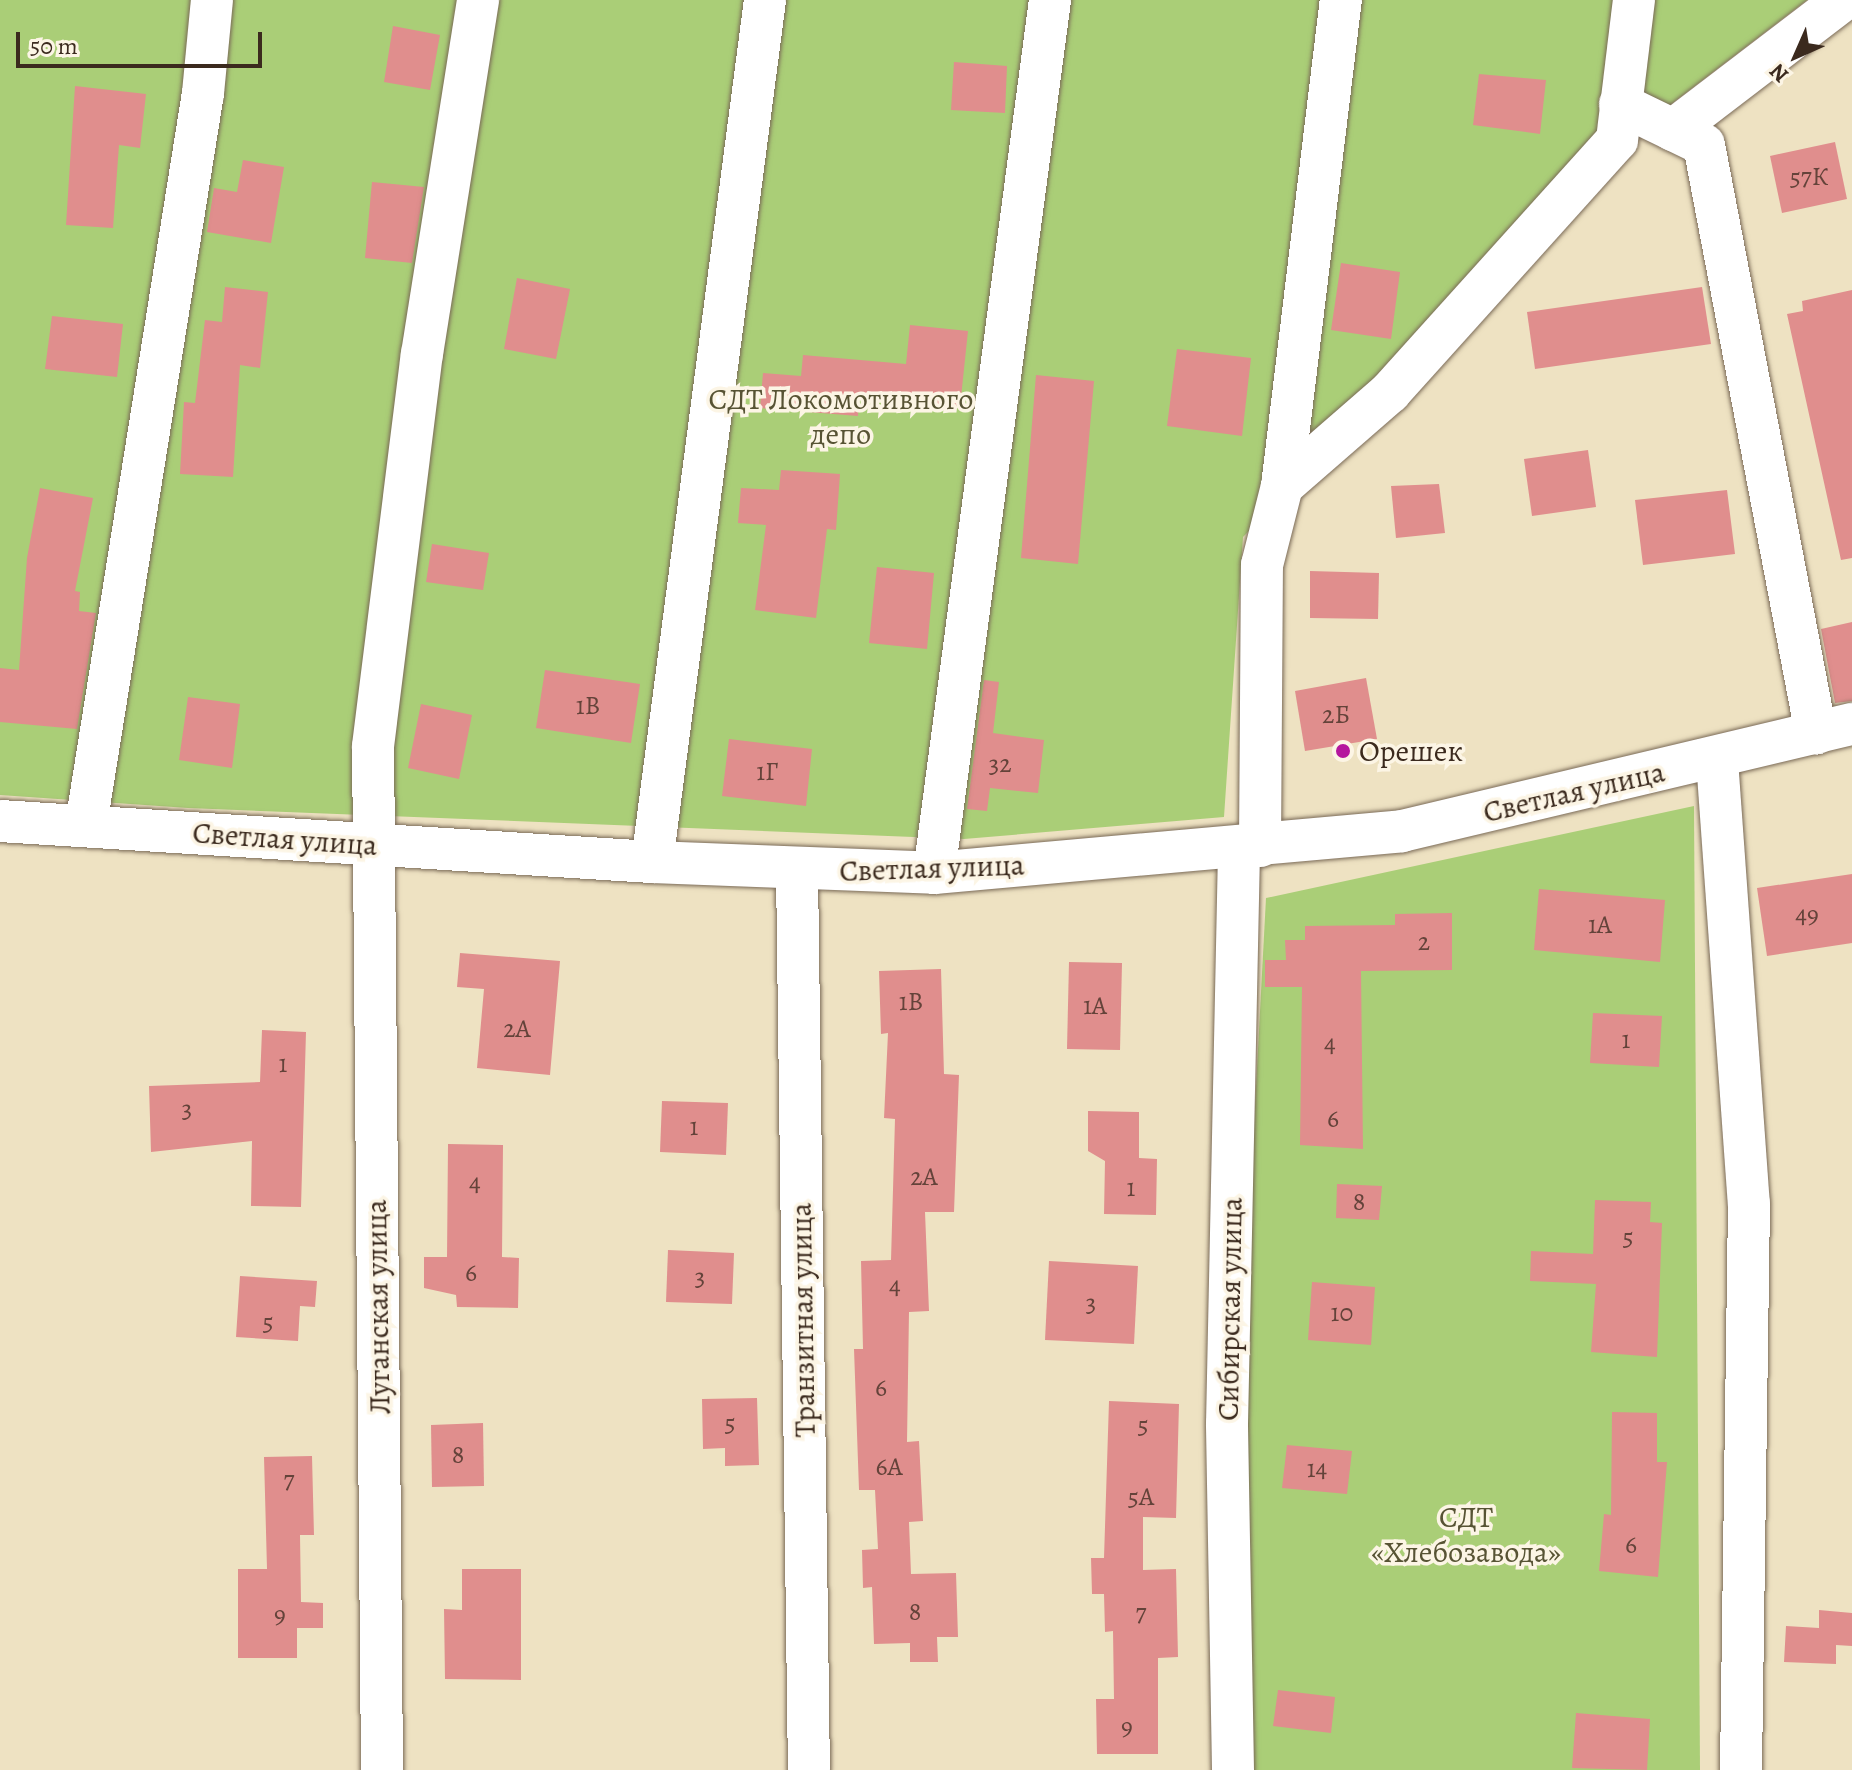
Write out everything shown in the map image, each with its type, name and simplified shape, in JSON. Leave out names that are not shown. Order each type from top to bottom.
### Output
[{"type":"street","points":[[86,825],[203,93],[212,0]]},
{"type":"street","name":"Луганская улица","points":[[382,1770],[373,746],[418,385],[478,0]]},
{"type":"street","points":[[652,862],[765,0]]},
{"type":"street","points":[[934,873],[1050,0]]},
{"type":"street","name":"Сибирская улица","points":[[1233,1770],[1227,1424],[1262,565],[1282,486],[1341,0]]},
{"type":"street","points":[[1282,486],[1390,392],[1617,140],[1634,0]]},
{"type":"street","points":[[1673,130],[1843,0]]},
{"type":"street","points":[[1620,104],[1704,145],[1834,729]]},
{"type":"street","name":"Светлая улица","points":[[0,821],[652,862],[934,873],[1402,831],[1717,760],[1834,729]]},
{"type":"street","points":[[1717,760],[1749,1203],[1741,1770]]},
{"type":"street","name":"Транзитная улица","points":[[797,870],[809,1770]]},
{"type":"green space","name":"СДТ Локомотивного депо","points":[[0,0],[1807,0],[1670,105],[1243,537],[1224,817],[964,839],[188,808],[0,795]]},
{"type":"green space","name":"СДТ «Хлебозавода»","points":[[1694,806],[1700,1770],[1220,1770],[1266,898]]},
{"type":"building","points":[[393,26],[440,35],[430,90],[384,82]]},
{"type":"building","points":[[954,62],[1007,66],[1005,113],[951,110]]},
{"type":"building","points":[[1479,74],[1546,80],[1540,134],[1473,125]]},
{"type":"building","points":[[75,86],[146,94],[140,148],[119,145],[113,228],[66,225]]},
{"type":"building","points":[[1835,142],[1847,199],[1782,213],[1770,156]]},
{"type":"building","points":[[243,160],[284,167],[271,243],[207,232],[214,188],[237,192]]},
{"type":"building","points":[[372,182],[424,187],[412,263],[365,258]]},
{"type":"building","points":[[1341,263],[1400,272],[1391,339],[1331,330]]},
{"type":"building","points":[[517,278],[570,289],[556,359],[504,349]]},
{"type":"building","points":[[225,287],[268,292],[260,368],[240,365],[233,477],[180,474],[184,402],[195,403],[205,320],[222,322]]},
{"type":"building","points":[[1702,287],[1711,344],[1535,369],[1527,312]]},
{"type":"building","points":[[1852,290],[1852,558],[1841,560],[1787,314],[1803,311],[1802,301]]},
{"type":"building","points":[[52,316],[123,324],[117,377],[45,369]]},
{"type":"building","points":[[910,325],[968,331],[960,407],[859,397],[858,416],[760,408],[763,373],[801,376],[803,355],[906,364]]},
{"type":"building","points":[[1177,349],[1251,358],[1242,436],[1167,426]]},
{"type":"building","points":[[1036,375],[1094,381],[1078,564],[1021,558]]},
{"type":"building","points":[[1588,450],[1596,507],[1532,516],[1524,459]]},
{"type":"building","points":[[781,470],[840,474],[836,530],[827,529],[816,618],[755,610],[766,525],[738,523],[741,488],[779,490]]},
{"type":"building","points":[[1439,484],[1445,533],[1396,538],[1391,486]]},
{"type":"building","points":[[40,488],[93,498],[75,591],[80,592],[79,611],[96,613],[77,729],[0,722],[0,668],[19,670],[27,558]]},
{"type":"building","points":[[1727,490],[1735,554],[1643,565],[1635,500]]},
{"type":"building","points":[[432,544],[489,553],[483,590],[426,582]]},
{"type":"building","points":[[877,567],[934,573],[927,649],[869,643]]},
{"type":"building","points":[[1310,571],[1379,573],[1378,619],[1310,618]]},
{"type":"building","points":[[1852,622],[1852,701],[1835,703],[1821,629]]},
{"type":"building","points":[[545,670],[640,684],[631,743],[536,728]]},
{"type":"building","points":[[1366,678],[1377,739],[1305,751],[1295,691]]},
{"type":"building","points":[[984,680],[999,682],[993,733],[1044,740],[1038,793],[990,788],[987,811],[967,809]]},
{"type":"building","points":[[188,697],[240,704],[232,768],[179,760]]},
{"type":"building","points":[[421,704],[472,715],[459,779],[408,768]]},
{"type":"building","points":[[729,739],[812,749],[806,806],[722,796]]},
{"type":"building","points":[[1852,874],[1852,943],[1767,956],[1757,888]]},
{"type":"building","points":[[1539,889],[1665,900],[1660,962],[1534,950]]},
{"type":"building","points":[[1452,913],[1452,970],[1361,971],[1363,1149],[1300,1145],[1302,987],[1265,987],[1265,960],[1286,960],[1285,940],[1305,940],[1305,926],[1395,925],[1395,914]]},
{"type":"building","points":[[460,953],[560,961],[550,1075],[477,1068],[484,989],[457,987]]},
{"type":"building","points":[[1069,962],[1122,963],[1120,1050],[1067,1049]]},
{"type":"building","points":[[941,969],[944,1074],[959,1075],[954,1212],[925,1212],[929,1311],[909,1312],[907,1442],[919,1441],[923,1521],[909,1522],[911,1574],[956,1573],[958,1637],[937,1637],[938,1662],[910,1662],[910,1643],[874,1644],[872,1587],[863,1588],[862,1550],[878,1549],[875,1490],[859,1490],[854,1349],[863,1349],[861,1261],[891,1260],[895,1119],[884,1118],[888,1033],[881,1034],[879,971]]},
{"type":"building","points":[[1593,1013],[1662,1016],[1659,1067],[1590,1063]]},
{"type":"building","points":[[262,1030],[306,1032],[301,1207],[251,1206],[252,1141],[151,1152],[149,1086],[260,1082]]},
{"type":"building","points":[[662,1101],[728,1103],[726,1155],[660,1152]]},
{"type":"building","points":[[1088,1111],[1139,1112],[1139,1158],[1157,1159],[1156,1215],[1104,1214],[1105,1161],[1088,1151]]},
{"type":"building","points":[[448,1144],[503,1145],[502,1257],[519,1258],[518,1308],[457,1307],[456,1295],[424,1288],[424,1257],[447,1257]]},
{"type":"building","points":[[1337,1184],[1382,1186],[1379,1220],[1336,1218]]},
{"type":"building","points":[[1595,1200],[1651,1202],[1650,1222],[1662,1223],[1657,1357],[1591,1352],[1596,1284],[1530,1281],[1531,1251],[1593,1254]]},
{"type":"building","points":[[668,1250],[734,1253],[732,1304],[666,1302]]},
{"type":"building","points":[[1049,1261],[1138,1266],[1134,1344],[1045,1340]]},
{"type":"building","points":[[240,1276],[317,1281],[315,1307],[300,1306],[298,1341],[236,1337]]},
{"type":"building","points":[[1312,1282],[1375,1287],[1371,1345],[1308,1340]]},
{"type":"building","points":[[757,1398],[759,1465],[725,1466],[725,1448],[703,1449],[702,1399]]},
{"type":"building","points":[[1109,1401],[1179,1404],[1176,1518],[1143,1517],[1143,1570],[1176,1569],[1178,1657],[1158,1658],[1158,1754],[1097,1754],[1096,1699],[1114,1699],[1113,1631],[1105,1632],[1104,1594],[1092,1594],[1091,1558],[1104,1558]]},
{"type":"building","points":[[1612,1412],[1657,1413],[1657,1462],[1667,1462],[1658,1577],[1599,1571],[1604,1514],[1611,1515]]},
{"type":"building","points":[[483,1423],[484,1486],[432,1487],[431,1425]]},
{"type":"building","points":[[1287,1445],[1352,1451],[1347,1494],[1282,1488]]},
{"type":"building","points":[[312,1456],[314,1535],[300,1535],[301,1602],[323,1603],[323,1628],[297,1628],[297,1658],[238,1658],[238,1569],[267,1569],[264,1457]]},
{"type":"building","points":[[462,1569],[521,1569],[521,1680],[445,1679],[444,1609],[462,1610]]},
{"type":"building","points":[[1819,1610],[1852,1613],[1852,1646],[1836,1645],[1836,1664],[1784,1662],[1786,1626],[1819,1628]]},
{"type":"building","points":[[1278,1690],[1335,1697],[1331,1733],[1273,1726]]},
{"type":"building","points":[[1576,1713],[1650,1719],[1647,1770],[1572,1768]]},
{"type":"place","name":"Орешек","points":[[1343,751]]}]
